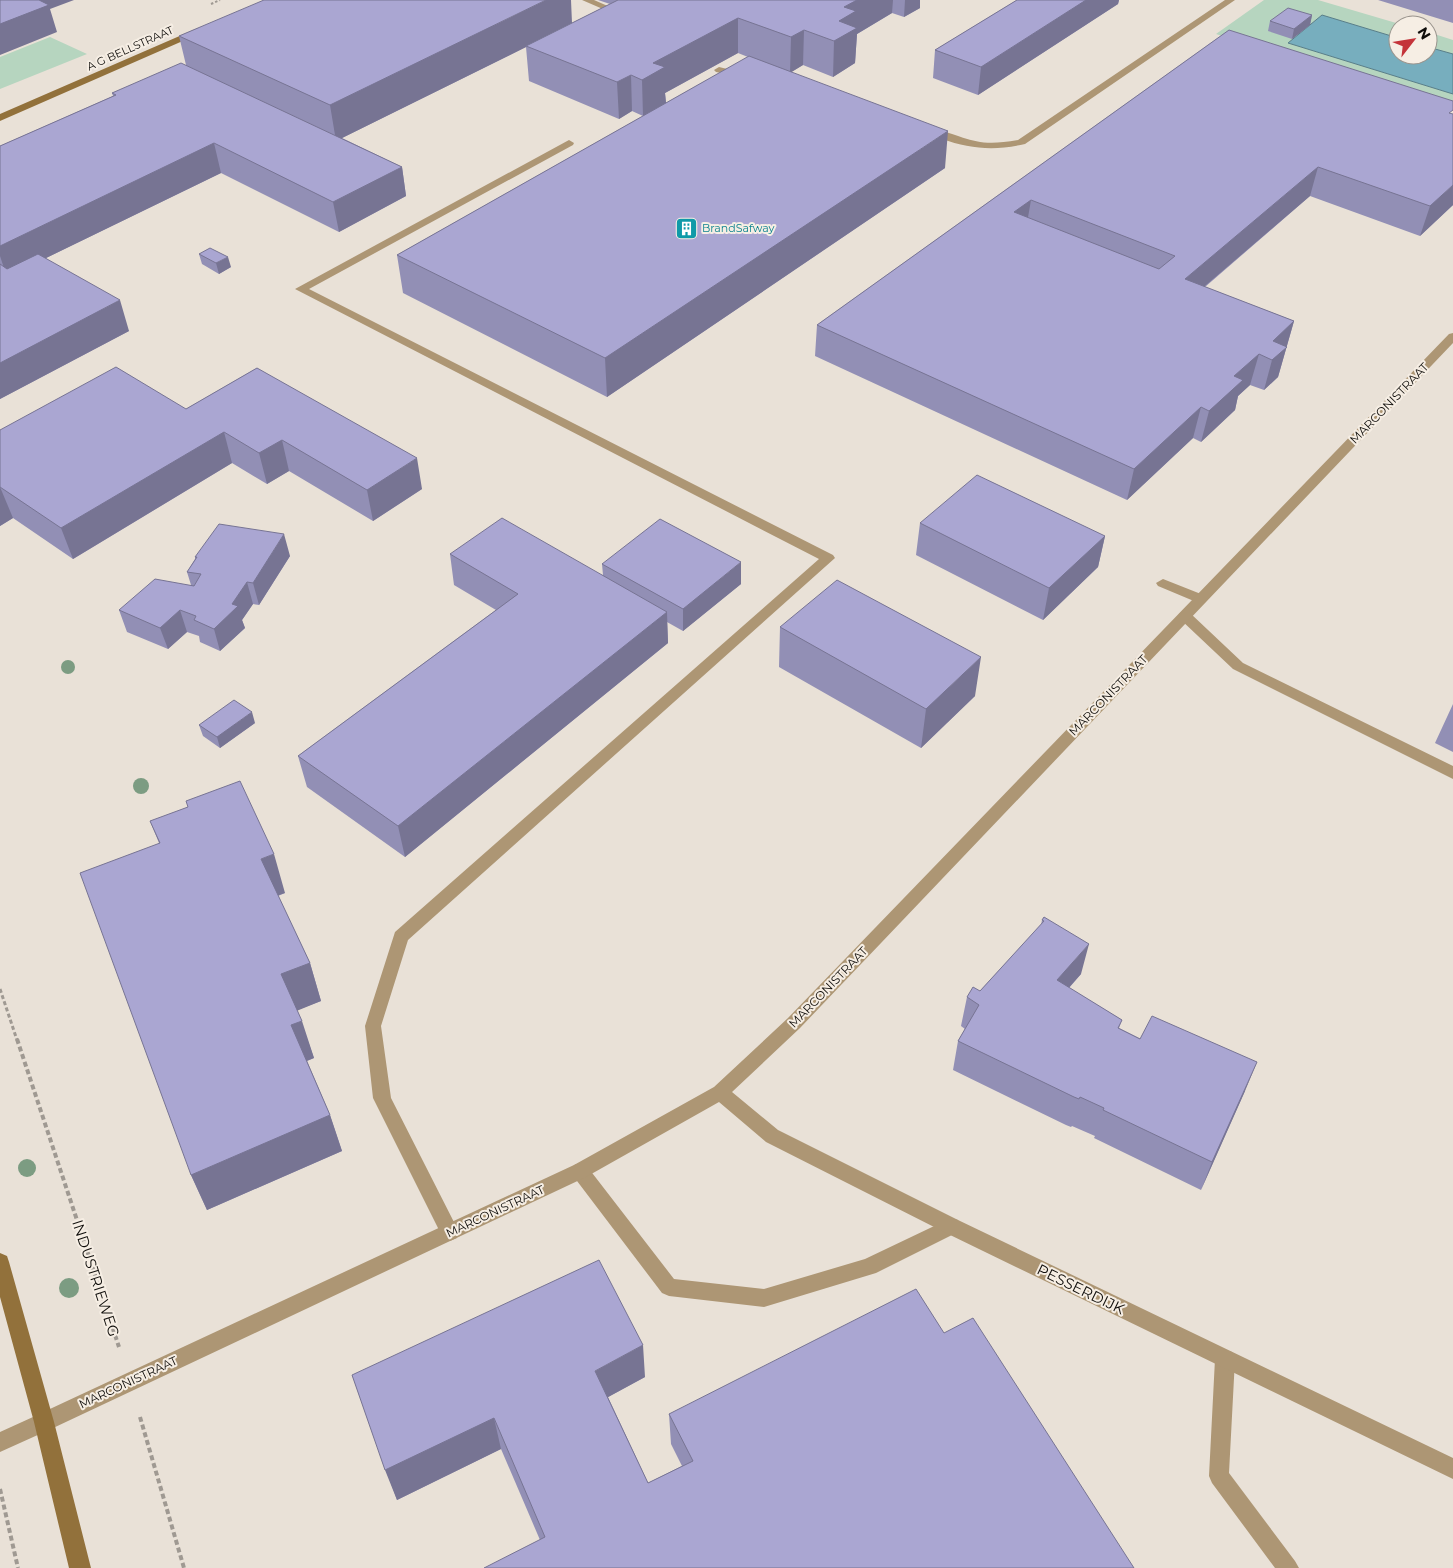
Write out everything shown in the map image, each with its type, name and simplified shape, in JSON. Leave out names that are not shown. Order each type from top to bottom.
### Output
[{"type":"street","points":[[586,0],[623,14]]},
{"type":"street","points":[[922,127],[968,145],[991,148],[1021,142],[1230,0]]},
{"type":"street","name":"A G BELLSTRAAT","points":[[0,118],[205,28]]},
{"type":"street","points":[[719,70],[757,76]]},
{"type":"street","points":[[450,1232],[382,1098],[373,1026],[401,937],[828,558],[301,289],[569,143]]},
{"type":"street","name":"MARCONISTRAAT","points":[[0,1442],[580,1171],[720,1092],[794,1022],[1453,336]]},
{"type":"street","points":[[1163,583],[1201,599]]},
{"type":"street","points":[[1184,616],[1238,666],[1453,773]]},
{"type":"street","name":"PESSERDIJK","points":[[720,1092],[772,1136],[951,1226],[1453,1469]]},
{"type":"street","points":[[580,1171],[669,1287],[764,1298],[869,1267],[951,1226]]},
{"type":"street","points":[[0,1262],[44,1422],[80,1568]]},
{"type":"street","points":[[1224,1359],[1219,1476],[1288,1568]]},
{"type":"path","name":"INDUSTRIEWEG","points":[[0,989],[130,1381],[184,1568]]},
{"type":"path","points":[[0,1489],[18,1568]]},
{"type":"green space","points":[[1264,0],[1318,0],[1388,21],[1388,35],[1322,15],[1288,43],[1453,94],[1453,107],[1216,34]]},
{"type":"green space","points":[[1438,35],[1453,40],[1453,54],[1438,50]]},
{"type":"green space","points":[[50,37],[87,54],[0,89],[0,57]]},
{"type":"water","points":[[1322,15],[1388,35],[1388,65],[1438,65],[1438,50],[1453,54],[1453,94],[1288,43]]},
{"type":"building","points":[[0,0],[39,0],[49,5],[0,24]]},
{"type":"building","points":[[264,0],[546,0],[330,105],[179,36]]},
{"type":"building","points":[[618,0],[857,0],[844,7],[856,11],[839,21],[857,28],[834,41],[804,30],[791,37],[738,18],[653,63],[665,67],[642,80],[631,75],[617,82],[526,46]]},
{"type":"building","points":[[1017,0],[1086,0],[981,67],[935,50]]},
{"type":"building","points":[[1288,8],[1312,15],[1294,29],[1270,21]]},
{"type":"building","points":[[1229,30],[1453,101],[1453,110],[1449,113],[1453,114],[1453,185],[1430,206],[1318,167],[1185,279],[1294,321],[1273,341],[1287,347],[1272,360],[1259,354],[1234,376],[1243,380],[1209,411],[1201,407],[1134,469],[817,325]],"holes":[[[1031,200],[1175,256],[1159,269],[1014,212]]]},
{"type":"building","name":"BrandSafway","points":[[749,56],[948,131],[605,358],[397,255]]},
{"type":"building","points":[[181,63],[402,167],[333,202],[214,143],[0,246],[0,146],[116,95],[112,93]]},
{"type":"building","points":[[210,248],[228,257],[216,263],[199,254]]},
{"type":"building","points":[[38,254],[120,300],[0,363],[0,264],[7,269]]},
{"type":"building","points":[[116,367],[186,409],[257,368],[417,458],[367,490],[282,440],[259,453],[224,432],[61,528],[0,487],[0,430]]},
{"type":"building","points":[[977,475],[1105,536],[1049,588],[920,523]]},
{"type":"building","points":[[502,518],[667,612],[398,826],[298,756],[518,594],[450,554]]},
{"type":"building","points":[[660,519],[741,562],[683,609],[602,564]]},
{"type":"building","points":[[219,524],[284,534],[253,583],[247,582],[232,604],[238,606],[214,629],[194,620],[196,616],[180,610],[160,628],[119,610],[155,579],[194,586],[201,574],[187,572],[197,557],[195,557]]},
{"type":"building","points":[[837,580],[981,657],[926,709],[780,627]]},
{"type":"building","points":[[234,700],[252,712],[217,737],[199,725]]},
{"type":"building","points":[[240,781],[274,854],[261,859],[310,963],[281,974],[302,1021],[291,1025],[330,1115],[191,1175],[80,873],[160,843],[150,821],[188,807],[186,801]]},
{"type":"building","points":[[1044,917],[1089,944],[1057,980],[1122,1020],[1118,1028],[1140,1039],[1152,1016],[1257,1062],[1212,1162],[1103,1110],[1104,1108],[1080,1097],[1079,1099],[1074,1097],[958,1041],[979,1005],[967,997],[973,987],[980,991],[1044,921],[1042,920]]},
{"type":"building","points":[[599,1260],[643,1345],[595,1371],[648,1483],[693,1461],[669,1414],[916,1289],[944,1333],[973,1318],[1134,1568],[484,1568],[545,1537],[494,1418],[385,1470],[352,1375]]},
{"type":"place","name":"BrandSafway","points":[[686,228]]}]
